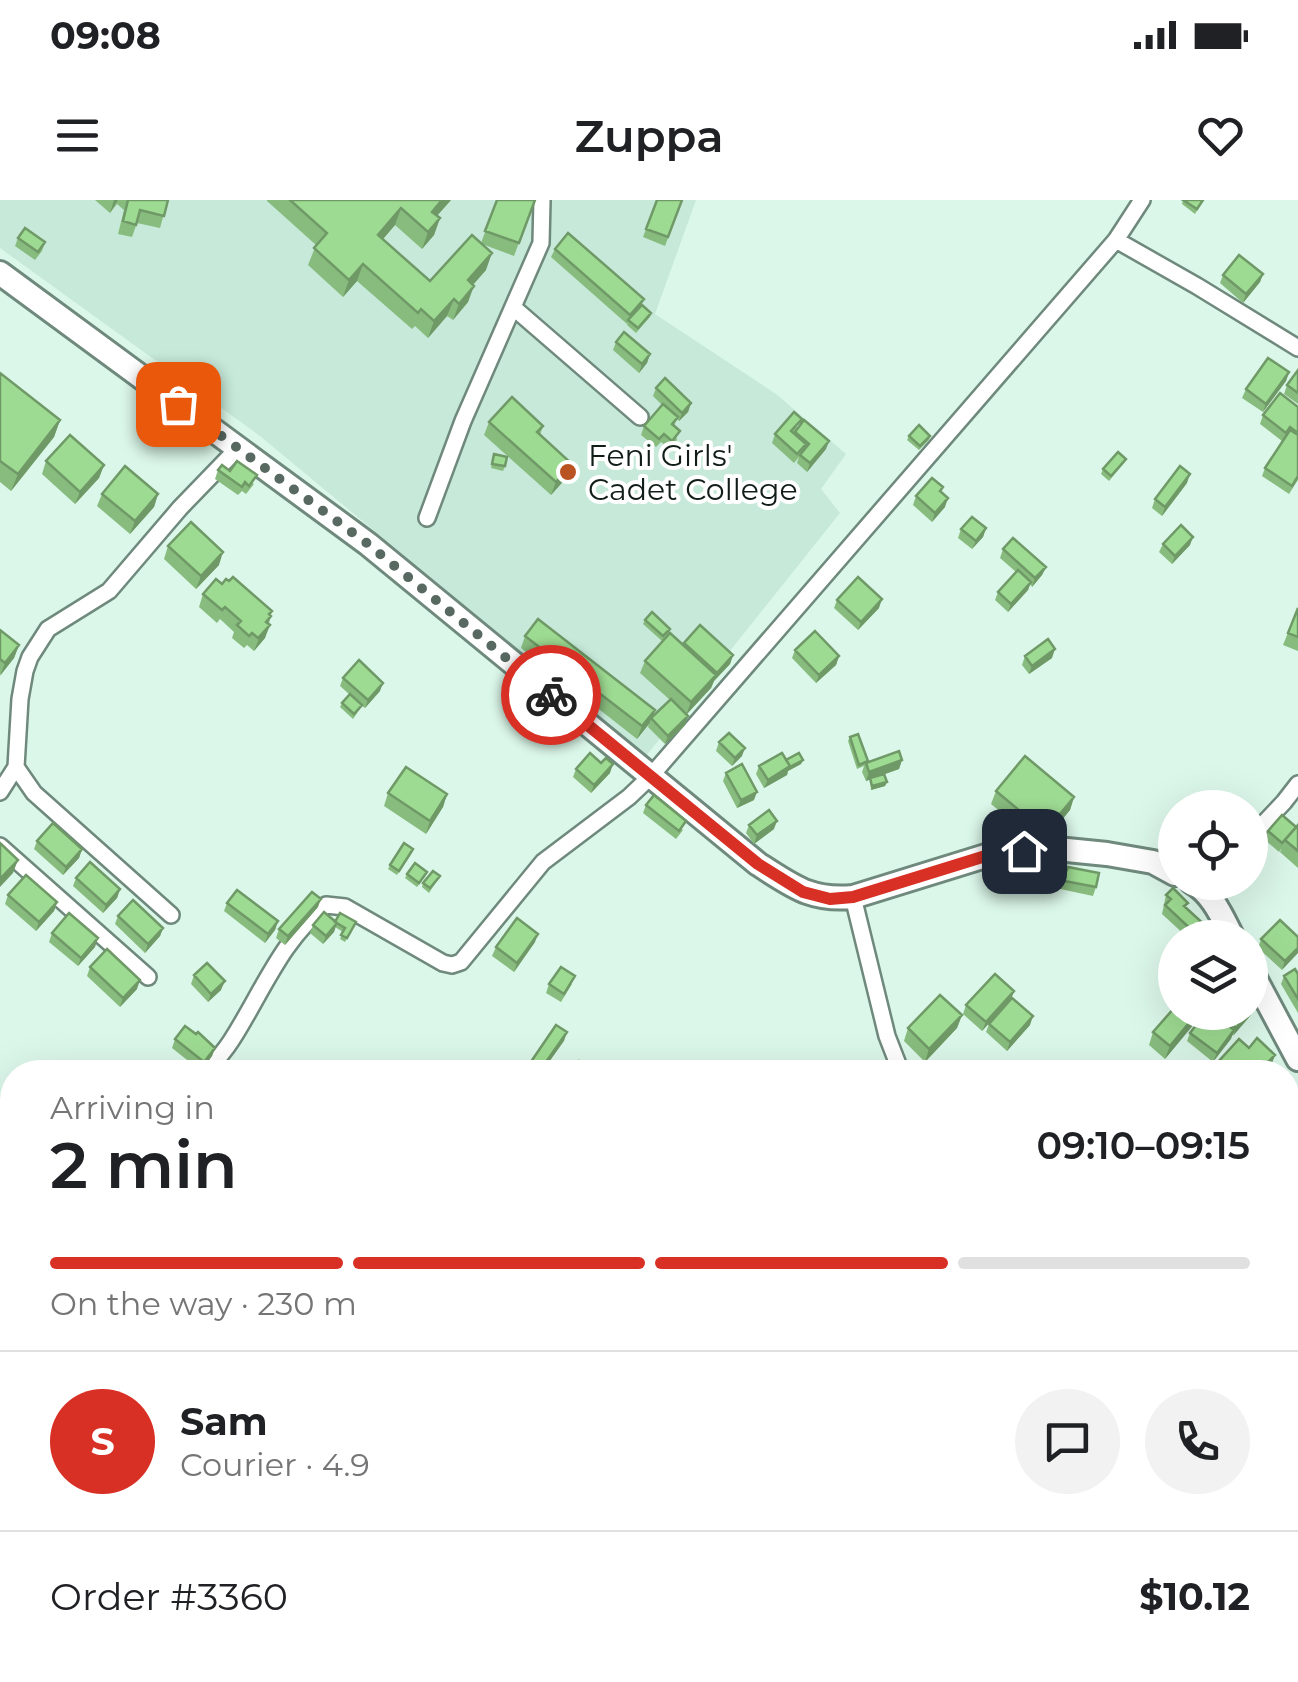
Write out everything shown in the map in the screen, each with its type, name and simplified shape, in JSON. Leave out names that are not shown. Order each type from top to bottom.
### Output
[{"type":"main road","points":[[0,273],[368,544],[758,864],[803,892],[830,899],[853,897],[992,854],[1057,848],[1158,865]]},
{"type":"main road","points":[[1268,1002],[1298,1058]]},
{"type":"street","points":[[426,518],[541,243],[542,200]]},
{"type":"street","points":[[216,1060],[229,1044],[273,965],[326,905],[345,906],[443,963],[461,962],[543,862],[628,798],[650,776],[1116,240],[1142,200]]},
{"type":"street","points":[[1116,240],[1298,348]]},
{"type":"street","points":[[514,308],[640,416]]},
{"type":"street","points":[[0,792],[16,767],[20,699],[30,657],[48,629],[109,591],[238,448]]},
{"type":"street","points":[[15,645],[30,657]]},
{"type":"street","points":[[16,767],[34,793],[171,915]]},
{"type":"street","points":[[1268,818],[1298,784]]},
{"type":"street","points":[[0,846],[148,977]]},
{"type":"street","points":[[853,897],[896,1060]]},
{"type":"shaded area","name":"Feni Girls' Cadet College","points":[[0,200],[696,200],[655,314],[776,394],[846,454],[821,489],[840,513],[646,756],[260,436],[0,248]]},
{"type":"building","points":[[128,200],[168,200],[164,216],[140,210],[136,225],[123,221]]},
{"type":"building","points":[[290,200],[442,200],[432,212],[440,218],[428,232],[401,208],[378,235],[430,281],[472,235],[492,253],[468,280],[474,286],[459,304],[454,299],[434,321],[421,309],[418,313],[363,264],[349,280],[314,248],[327,233]]},
{"type":"building","points":[[497,200],[535,200],[519,243],[485,231]]},
{"type":"building","points":[[657,200],[682,200],[668,237],[646,229]]},
{"type":"building","points":[[1183,200],[1203,200],[1197,209]]},
{"type":"building","points":[[25,228],[45,242],[38,252],[18,238]]},
{"type":"building","points":[[568,233],[644,299],[630,315],[555,249]]},
{"type":"building","points":[[1239,255],[1263,274],[1246,294],[1223,275]]},
{"type":"building","points":[[642,305],[651,313],[638,328],[628,320]]},
{"type":"building","points":[[624,332],[650,354],[642,364],[616,342]]},
{"type":"building","points":[[1268,358],[1289,372],[1266,404],[1246,389]]},
{"type":"building","points":[[1298,370],[1298,393],[1287,385]]},
{"type":"building","points":[[0,373],[60,420],[18,474],[0,461]]},
{"type":"building","points":[[665,378],[691,403],[682,413],[656,388]]},
{"type":"building","points":[[1280,393],[1298,407],[1298,433],[1290,427],[1286,433],[1263,415]]},
{"type":"building","points":[[512,397],[543,426],[537,432],[572,464],[556,482],[489,422]]},
{"type":"building","points":[[663,404],[678,417],[672,424],[680,431],[672,441],[664,434],[659,439],[644,426]]},
{"type":"building","points":[[794,412],[802,419],[791,431],[806,444],[797,454],[775,434]]},
{"type":"building","points":[[804,420],[829,441],[810,463],[800,455],[809,444],[795,432]]},
{"type":"building","points":[[919,425],[930,436],[920,446],[909,436]]},
{"type":"building","points":[[1290,430],[1298,435],[1298,476],[1292,486],[1265,468]]},
{"type":"building","points":[[70,435],[104,465],[80,492],[46,461]]},
{"type":"building","points":[[1118,452],[1126,459],[1111,476],[1103,469]]},
{"type":"building","points":[[494,454],[507,457],[505,466],[492,464]]},
{"type":"building","points":[[237,461],[257,475],[249,486],[245,482],[242,487],[218,470],[222,465],[230,471]]},
{"type":"building","points":[[125,466],[158,494],[135,521],[102,494]]},
{"type":"building","points":[[1180,466],[1190,474],[1165,507],[1155,499]]},
{"type":"building","points":[[932,478],[948,498],[935,513],[916,496]]},
{"type":"building","points":[[972,517],[986,528],[976,541],[961,529]]},
{"type":"building","points":[[191,522],[223,552],[201,576],[168,546]]},
{"type":"building","points":[[1181,525],[1193,537],[1175,556],[1163,544]]},
{"type":"building","points":[[1013,538],[1046,567],[1035,578],[1003,549]]},
{"type":"building","points":[[1018,570],[1031,582],[1011,604],[998,592]]},
{"type":"building","points":[[233,577],[272,611],[266,622],[270,625],[258,638],[252,633],[249,636],[237,625],[241,621],[203,594],[216,579],[222,584]]},
{"type":"building","points":[[858,577],[882,599],[861,622],[837,600]]},
{"type":"building","points":[[1298,608],[1298,637],[1288,633]]},
{"type":"building","points":[[652,612],[670,629],[663,636],[645,620]]},
{"type":"building","points":[[538,619],[655,710],[642,726],[525,636]]},
{"type":"building","points":[[700,625],[733,655],[717,673],[684,643]]},
{"type":"building","points":[[0,630],[19,645],[5,663],[0,659]]},
{"type":"building","points":[[815,631],[839,656],[819,675],[795,650]]},
{"type":"building","points":[[670,633],[716,675],[691,702],[645,661]]},
{"type":"building","points":[[1048,639],[1055,649],[1032,666],[1025,656]]},
{"type":"building","points":[[359,660],[383,683],[368,700],[343,678]]},
{"type":"building","points":[[350,694],[362,705],[354,714],[342,703]]},
{"type":"building","points":[[671,699],[688,716],[668,736],[651,718]]},
{"type":"building","points":[[729,733],[745,748],[735,758],[719,742]]},
{"type":"building","points":[[858,734],[868,761],[859,765],[850,737]]},
{"type":"building","points":[[899,751],[902,760],[869,772],[866,763]]},
{"type":"building","points":[[590,753],[601,763],[606,758],[613,764],[594,785],[576,769]]},
{"type":"building","points":[[782,753],[790,766],[768,780],[759,766]]},
{"type":"building","points":[[799,753],[803,760],[788,768],[786,760]]},
{"type":"building","points":[[1025,756],[1074,797],[1045,832],[996,791]]},
{"type":"building","points":[[742,764],[757,792],[741,800],[726,773]]},
{"type":"building","points":[[406,767],[447,794],[430,821],[388,793]]},
{"type":"building","points":[[884,774],[887,782],[872,786],[870,778]]},
{"type":"building","points":[[654,795],[686,821],[679,831],[646,805]]},
{"type":"building","points":[[769,810],[777,821],[757,835],[749,825]]},
{"type":"building","points":[[1282,815],[1296,827],[1282,843],[1268,831]]},
{"type":"building","points":[[53,823],[82,849],[66,867],[37,841]]},
{"type":"building","points":[[1298,825],[1298,851],[1285,840]]},
{"type":"building","points":[[0,843],[18,860],[0,879]]},
{"type":"building","points":[[404,843],[413,849],[399,871],[390,865]]},
{"type":"building","points":[[90,862],[120,889],[106,905],[76,878]]},
{"type":"building","points":[[415,863],[427,872],[419,883],[407,874]]},
{"type":"building","points":[[1056,868],[1099,873],[1096,887],[1054,879]]},
{"type":"building","points":[[433,871],[440,876],[430,888],[423,883]]},
{"type":"building","points":[[26,875],[57,902],[39,922],[8,895]]},
{"type":"building","points":[[237,890],[278,921],[268,934],[227,903]]},
{"type":"building","points":[[312,892],[321,899],[288,936],[279,929]]},
{"type":"building","points":[[133,900],[163,928],[148,944],[118,916]]},
{"type":"building","points":[[1170,900],[1185,900],[1188,903],[1184,906],[1199,920],[1181,920],[1165,905]]},
{"type":"building","points":[[324,912],[337,923],[326,936],[313,925]]},
{"type":"building","points":[[69,913],[98,938],[81,958],[52,933]]},
{"type":"building","points":[[340,913],[356,922],[347,938],[341,935],[345,928],[335,922]]},
{"type":"building","points":[[517,918],[538,934],[517,963],[496,947]]},
{"type":"building","points":[[1280,920],[1298,937],[1298,948],[1285,961],[1268,945],[1268,932]]},
{"type":"building","points":[[107,949],[140,980],[123,998],[90,967]]},
{"type":"building","points":[[207,963],[225,981],[211,994],[194,975]]},
{"type":"building","points":[[561,967],[575,976],[564,994],[549,984]]},
{"type":"building","points":[[1295,969],[1298,974],[1298,999],[1284,976]]},
{"type":"building","points":[[995,974],[1014,991],[986,1022],[966,1005]]},
{"type":"building","points":[[940,995],[962,1015],[929,1049],[908,1028]]},
{"type":"building","points":[[1012,998],[1033,1016],[1010,1042],[989,1024]]},
{"type":"building","points":[[556,1025],[567,1032],[547,1060],[532,1060]]},
{"type":"building","points":[[185,1026],[215,1048],[201,1060],[175,1039]]},
{"type":"building","points":[[1158,1026],[1158,1030],[1183,1030],[1170,1046],[1153,1032]]},
{"type":"building","points":[[1192,1030],[1234,1030],[1217,1053],[1190,1033]]},
{"type":"building","points":[[1257,1038],[1275,1055],[1270,1060],[1220,1060],[1239,1039],[1249,1048]]},
{"type":"way so far","points":[[178,404],[368,544],[551,695]]},
{"type":"place","name":"Feni Girls' Cadet College","points":[[568,472]]},
{"type":"route","points":[[551,695],[758,864],[803,892],[830,899],[853,897],[992,854],[1024,851]]}]
